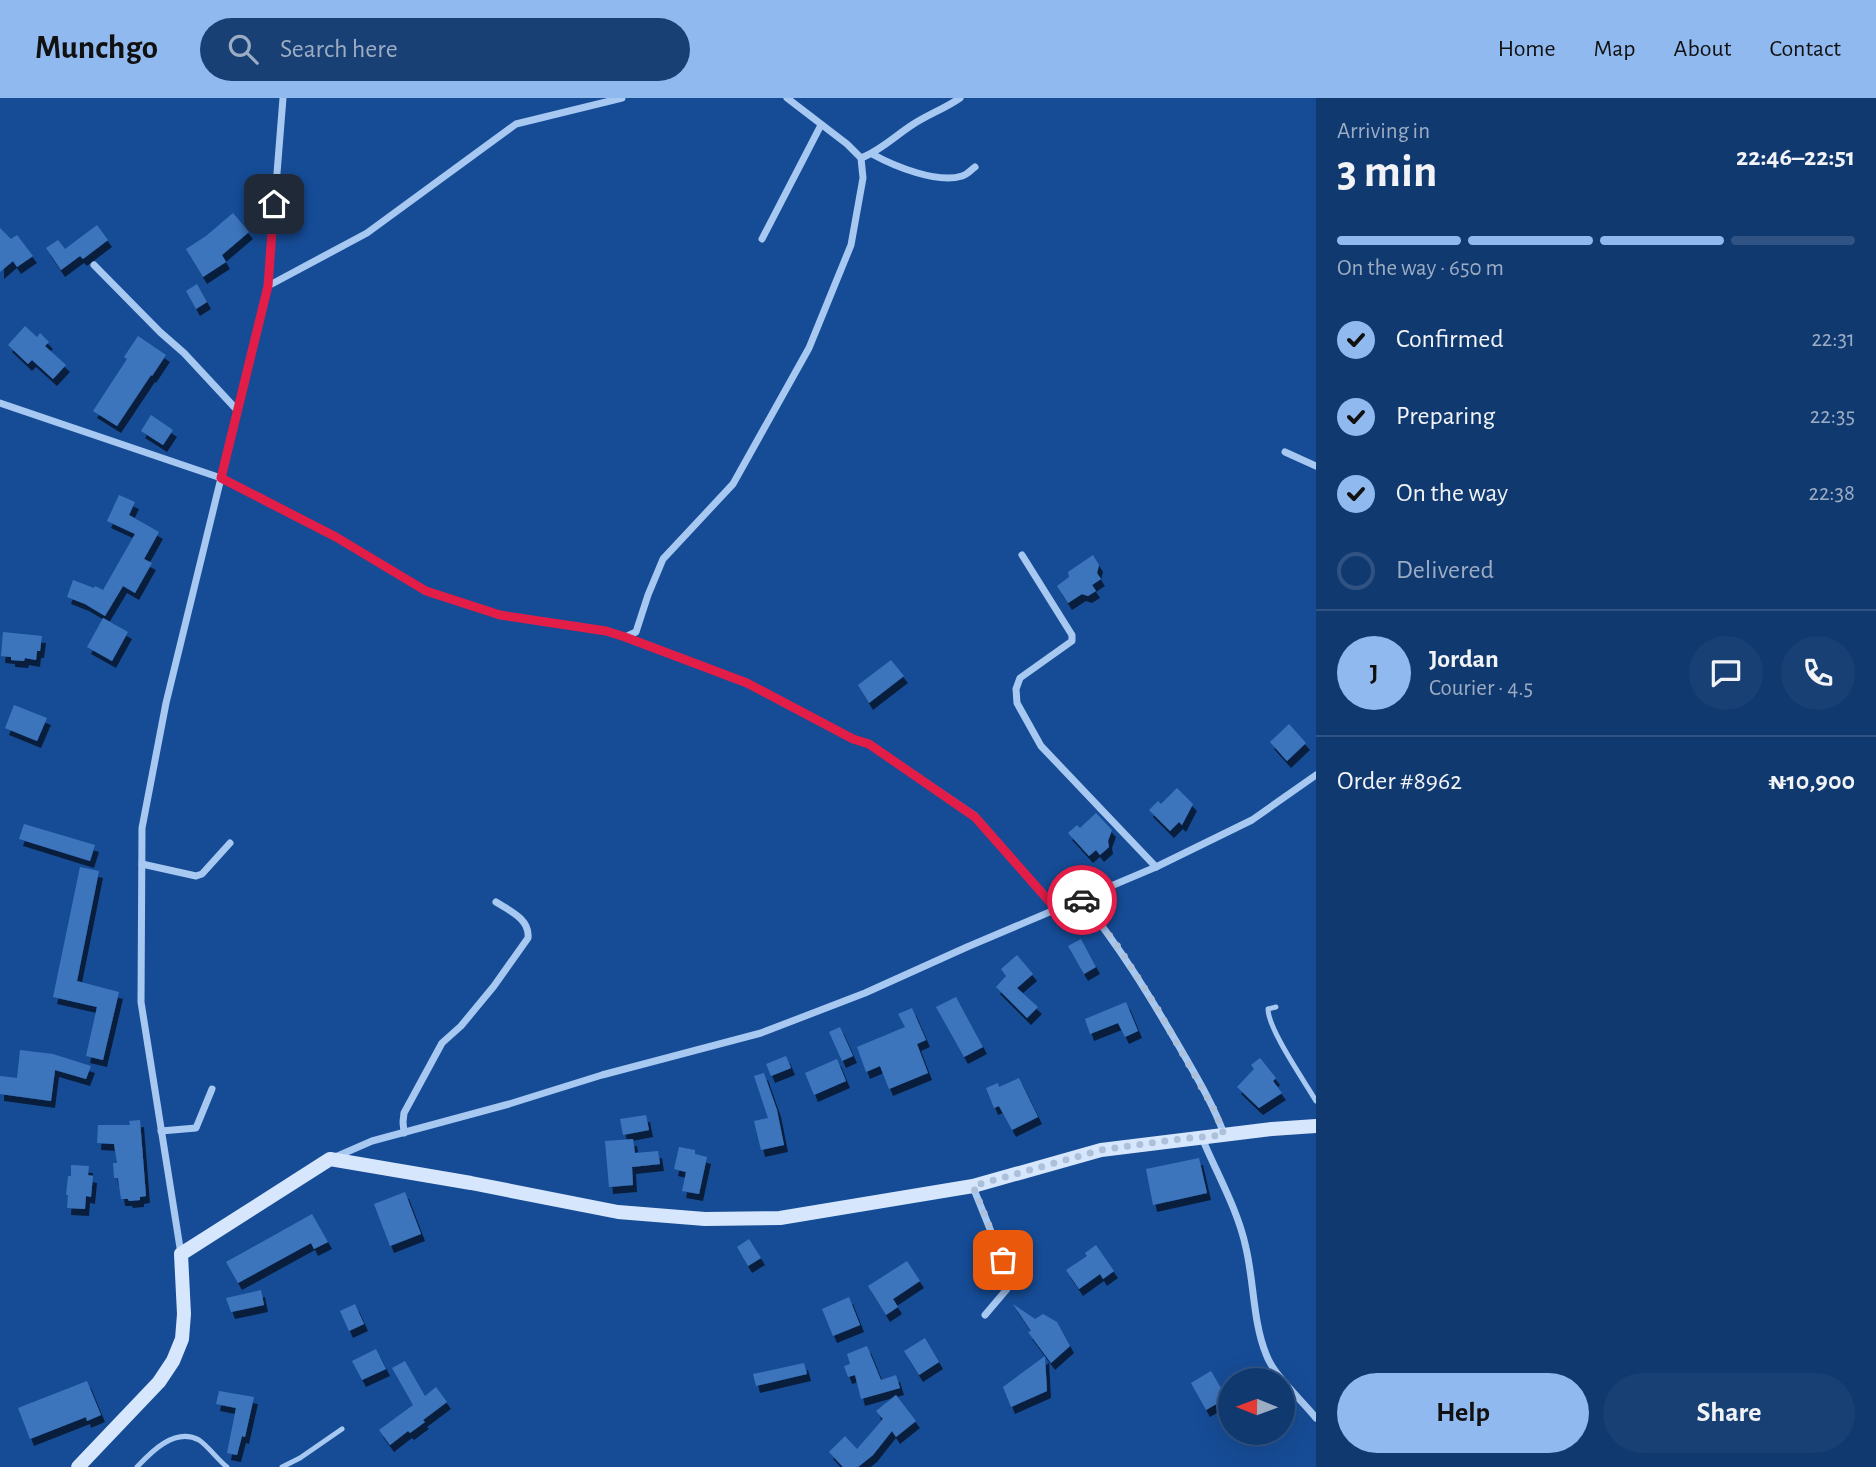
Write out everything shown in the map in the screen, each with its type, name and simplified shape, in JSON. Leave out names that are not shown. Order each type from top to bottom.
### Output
[{"type":"street","points":[[78,1467],[159,1382],[173,1361],[182,1339],[184,1314],[181,1254],[141,1002],[142,828],[166,703],[268,286],[283,98]]},
{"type":"street","points":[[268,286],[367,233],[516,124],[622,98]]},
{"type":"street","points":[[625,637],[636,632],[663,559],[733,484],[809,348],[852,246],[863,178],[861,158],[787,98]]},
{"type":"street","points":[[861,158],[872,154],[915,122],[942,110],[960,98]]},
{"type":"street","points":[[762,239],[821,125]]},
{"type":"street","points":[[872,154],[907,170],[948,178],[964,176],[975,167]]},
{"type":"street","points":[[94,265],[184,353],[237,410]]},
{"type":"street","points":[[0,403],[221,478],[336,537],[426,591],[500,615],[606,631],[747,683],[853,739],[869,744],[975,817],[1057,910]]},
{"type":"street","points":[[1286,452],[1316,466]]},
{"type":"street","points":[[1022,555],[1072,635],[1072,641],[1020,678],[1016,689],[1017,703],[1041,746],[1156,867]]},
{"type":"street","points":[[181,1254],[330,1159],[372,1141],[761,1033],[865,993],[1156,867],[1252,820],[1316,775]]},
{"type":"street","points":[[142,864],[196,876],[202,874],[230,843]]},
{"type":"street","points":[[1081,899],[1119,948],[1157,1008],[1215,1111],[1224,1135]]},
{"type":"street","points":[[404,1133],[404,1113],[442,1042],[461,1026],[528,938],[529,929],[524,921],[496,902]]},
{"type":"street","points":[[161,1131],[196,1128],[212,1089]]},
{"type":"street","points":[[330,1159],[471,1182],[618,1212],[705,1219],[780,1218],[973,1186],[1101,1150],[1180,1139],[1316,1126]]},
{"type":"street","points":[[1202,1138],[1242,1230],[1266,1355],[1316,1418]]},
{"type":"street","points":[[973,1186],[1009,1276],[1007,1289],[985,1315]]},
{"type":"lane","points":[[1276,1007],[1268,1009],[1268,1015],[1316,1101]]},
{"type":"lane","points":[[282,1467],[342,1429]]},
{"type":"lane","points":[[137,1467],[164,1443],[175,1438],[188,1437],[198,1440],[228,1467]]},
{"type":"building","points":[[233,213],[249,232],[222,255],[226,262],[203,277],[186,249]]},
{"type":"building","points":[[97,225],[108,240],[83,259],[80,256],[61,270],[46,248],[58,240],[65,249]]},
{"type":"building","points":[[0,228],[11,239],[17,235],[33,256],[17,267],[13,261],[0,272]]},
{"type":"building","points":[[197,284],[207,302],[196,309],[186,291]]},
{"type":"building","points":[[25,326],[37,337],[40,333],[49,342],[45,346],[66,365],[53,379],[32,360],[28,364],[8,345]]},
{"type":"building","points":[[138,336],[166,355],[117,426],[93,411],[127,359],[124,357]]},
{"type":"building","points":[[151,415],[173,430],[163,445],[141,431]]},
{"type":"building","points":[[119,495],[135,502],[129,515],[159,532],[144,559],[152,563],[135,593],[123,586],[105,616],[67,597],[73,580],[103,590],[135,534],[107,521]]},
{"type":"building","points":[[1093,555],[1099,565],[1097,573],[1101,579],[1092,585],[1096,591],[1088,596],[1082,594],[1068,603],[1057,586],[1069,577],[1068,572]]},
{"type":"building","points":[[103,618],[128,632],[112,661],[87,647]]},
{"type":"building","points":[[3,632],[42,636],[36,660],[11,660],[11,657],[1,656]]},
{"type":"building","points":[[891,660],[904,676],[869,703],[858,685]]},
{"type":"building","points":[[14,705],[47,718],[37,741],[5,728]]},
{"type":"building","points":[[1289,724],[1306,743],[1287,761],[1270,742]]},
{"type":"building","points":[[1177,788],[1193,804],[1182,825],[1179,822],[1170,831],[1149,810],[1158,801],[1161,804]]},
{"type":"building","points":[[1096,813],[1112,830],[1109,847],[1100,855],[1096,850],[1089,856],[1068,833],[1077,825],[1080,828]]},
{"type":"building","points":[[24,824],[95,845],[90,861],[19,839]]},
{"type":"building","points":[[80,867],[99,871],[77,981],[119,992],[103,1060],[86,1056],[97,1007],[53,997]]},
{"type":"building","points":[[1081,939],[1096,967],[1084,974],[1068,946]]},
{"type":"building","points":[[1017,955],[1033,974],[1017,988],[1038,1007],[1027,1018],[996,987],[1006,976],[1001,969]]},
{"type":"building","points":[[956,997],[983,1047],[964,1057],[936,1007]]},
{"type":"building","points":[[1126,1002],[1138,1031],[1125,1037],[1118,1023],[1090,1034],[1085,1019]]},
{"type":"building","points":[[912,1008],[926,1040],[917,1044],[928,1073],[889,1089],[880,1066],[866,1072],[857,1047],[905,1027],[898,1014]]},
{"type":"building","points":[[840,1027],[853,1056],[842,1061],[829,1032]]},
{"type":"building","points":[[20,1050],[53,1054],[91,1066],[86,1079],[55,1070],[51,1101],[0,1094],[0,1076],[17,1078]]},
{"type":"building","points":[[786,1056],[791,1068],[771,1076],[766,1064]]},
{"type":"building","points":[[1260,1058],[1276,1078],[1273,1081],[1282,1093],[1259,1108],[1237,1087],[1254,1069],[1251,1065]]},
{"type":"building","points":[[837,1059],[846,1081],[814,1095],[805,1073]]},
{"type":"building","points":[[764,1073],[777,1110],[784,1145],[761,1150],[754,1121],[768,1118],[754,1076]]},
{"type":"building","points":[[1019,1078],[1038,1117],[1012,1130],[999,1106],[994,1108],[986,1088],[998,1083],[999,1087]]},
{"type":"building","points":[[646,1115],[649,1130],[623,1135],[620,1119]]},
{"type":"building","points":[[140,1120],[146,1196],[140,1197],[140,1200],[129,1201],[121,1199],[118,1178],[114,1178],[113,1163],[117,1163],[114,1144],[97,1143],[98,1125],[130,1125],[129,1121]]},
{"type":"building","points":[[633,1139],[635,1153],[658,1151],[660,1164],[632,1167],[633,1185],[609,1187],[605,1141]]},
{"type":"building","points":[[679,1147],[695,1150],[695,1154],[707,1157],[699,1194],[682,1191],[686,1172],[674,1169]]},
{"type":"building","points":[[1199,1158],[1207,1193],[1153,1205],[1146,1169]]},
{"type":"building","points":[[71,1165],[89,1166],[88,1175],[93,1176],[91,1197],[86,1196],[85,1209],[67,1208],[66,1195]]},
{"type":"building","points":[[405,1192],[421,1234],[390,1246],[374,1204]]},
{"type":"building","points":[[312,1214],[328,1242],[314,1249],[311,1243],[238,1283],[226,1262]]},
{"type":"building","points":[[749,1239],[761,1258],[748,1266],[737,1247]]},
{"type":"building","points":[[1096,1245],[1114,1271],[1103,1279],[1100,1274],[1079,1289],[1066,1270],[1087,1256],[1085,1253]]},
{"type":"building","points":[[907,1261],[920,1281],[893,1299],[898,1307],[886,1315],[868,1286]]},
{"type":"building","points":[[261,1290],[264,1305],[231,1312],[226,1298]]},
{"type":"building","points":[[849,1297],[860,1325],[833,1336],[822,1309]]},
{"type":"building","points":[[355,1304],[364,1324],[349,1331],[340,1311]]},
{"type":"building","points":[[1013,1304],[1035,1319],[1043,1314],[1057,1322],[1070,1346],[1051,1363],[1028,1332],[1031,1331]]},
{"type":"building","points":[[925,1338],[939,1362],[919,1375],[904,1351]]},
{"type":"building","points":[[867,1346],[881,1380],[896,1375],[900,1388],[861,1399],[855,1375],[848,1377],[844,1366],[850,1364],[847,1354]]},
{"type":"building","points":[[376,1349],[386,1369],[362,1380],[352,1361]]},
{"type":"building","points":[[1045,1356],[1047,1391],[1011,1407],[1003,1387]]},
{"type":"building","points":[[405,1361],[425,1396],[436,1387],[447,1402],[423,1420],[425,1422],[390,1445],[379,1430],[413,1405],[392,1368]]},
{"type":"building","points":[[804,1363],[807,1374],[756,1386],[753,1374]]},
{"type":"building","points":[[1211,1371],[1218,1383],[1218,1403],[1206,1410],[1191,1383]]},
{"type":"building","points":[[87,1381],[101,1415],[87,1421],[86,1417],[30,1439],[18,1408]]},
{"type":"building","points":[[219,1391],[254,1397],[245,1437],[242,1436],[237,1455],[227,1453],[236,1408],[216,1404]]},
{"type":"building","points":[[896,1395],[916,1421],[896,1437],[892,1431],[873,1455],[858,1467],[843,1467],[829,1452],[845,1436],[857,1449],[883,1419],[876,1411]]},
{"type":"way so far","points":[[1003,1260],[973,1186],[1101,1150],[1224,1135],[1215,1111],[1157,1008],[1119,948],[1082,900]]},
{"type":"route","points":[[274,204],[268,286],[221,478],[336,537],[426,591],[500,615],[606,631],[747,683],[853,739],[869,744],[975,817],[1057,910],[1082,900]]}]
